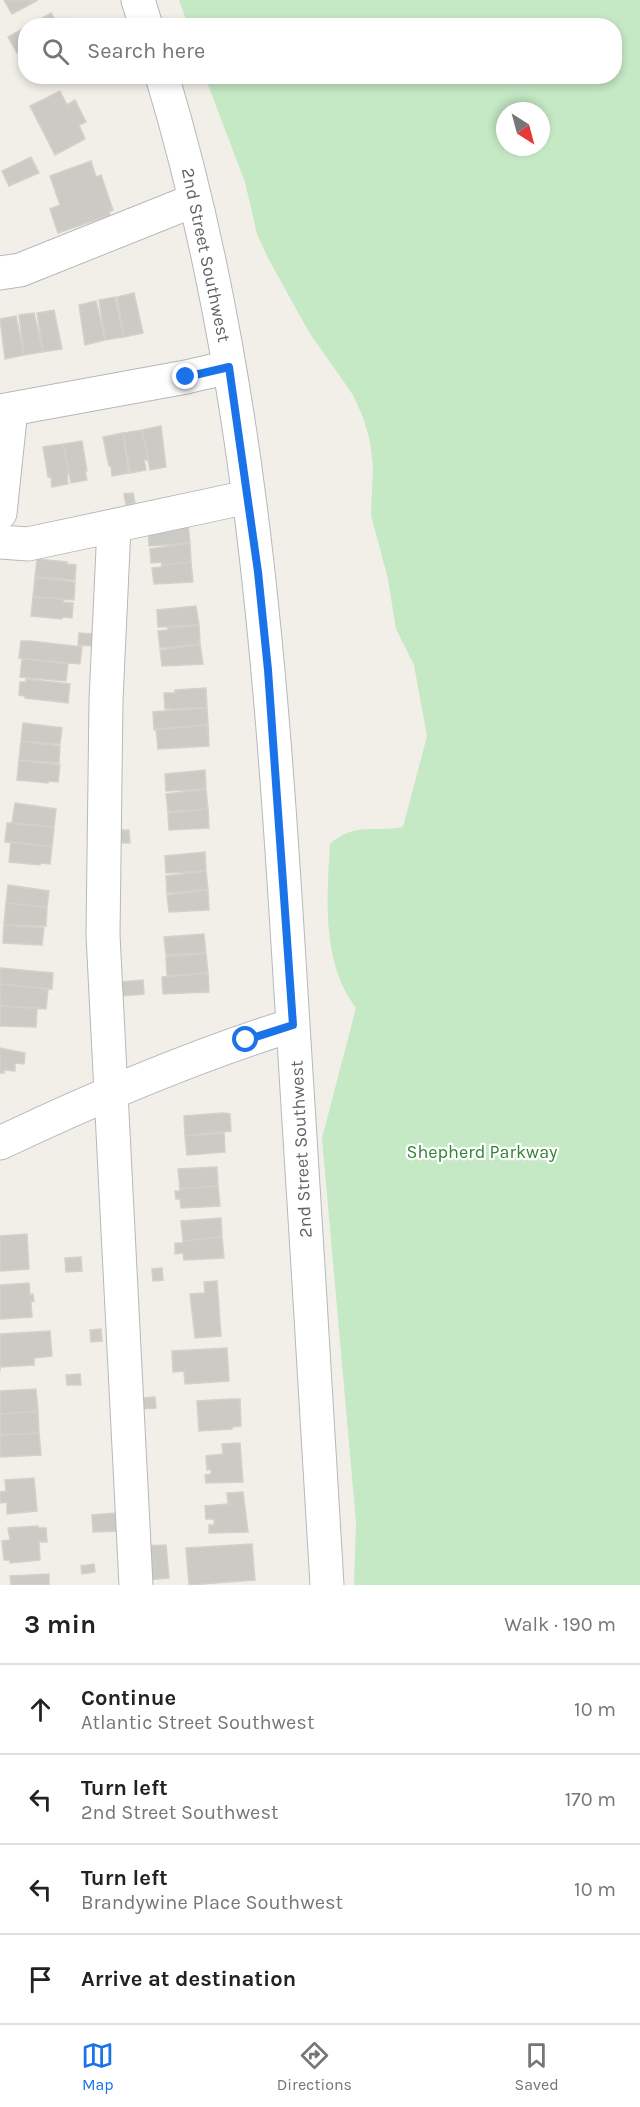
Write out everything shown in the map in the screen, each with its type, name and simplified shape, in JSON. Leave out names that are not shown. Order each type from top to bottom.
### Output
[{"type":"street","points":[[138,0],[144,18]]},
{"type":"street","name":"2nd Street Southwest","points":[[164,84],[195,200],[219,306],[259,583],[274,736],[327,1585]]},
{"type":"street","points":[[0,273],[20,270],[195,200]]},
{"type":"street","points":[[0,513],[5,410],[229,367]]},
{"type":"street","points":[[0,542],[28,544],[248,497]]},
{"type":"street","points":[[114,527],[106,700],[103,935],[136,1585]]},
{"type":"street","points":[[0,1143],[201,1056],[293,1025]]},
{"type":"green space","name":"Shepherd Parkway","points":[[179,0],[640,0],[640,1585],[354,1585],[356,1522],[322,1138],[356,1008],[337,971],[332,950],[328,907],[330,844],[349,832],[357,830],[403,827],[427,736],[414,665],[396,629],[388,579],[371,515],[373,466],[370,441],[363,417],[353,395],[309,332],[257,234],[245,182],[208,84],[622,84],[622,18],[185,18]]},
{"type":"building","points":[[4,0],[38,0],[12,14]]},
{"type":"building","points":[[51,13],[54,18],[42,18]]},
{"type":"building","points":[[18,31],[17,53],[8,37]]},
{"type":"building","points":[[60,91],[67,105],[75,100],[86,122],[79,125],[85,139],[55,155],[30,106]]},
{"type":"building","points":[[31,157],[39,173],[9,186],[2,171]]},
{"type":"building","points":[[91,161],[96,177],[101,175],[113,210],[109,212],[110,215],[58,233],[50,209],[60,205],[50,176]]},
{"type":"building","points":[[134,293],[143,333],[124,337],[117,297]]},
{"type":"building","points":[[115,297],[124,337],[105,340],[99,300]]},
{"type":"building","points":[[96,301],[105,340],[85,345],[79,305]]},
{"type":"building","points":[[54,310],[62,349],[43,352],[37,313]]},
{"type":"building","points":[[34,313],[43,352],[24,355],[19,315]]},
{"type":"building","points":[[16,316],[24,355],[5,359],[0,319]]},
{"type":"building","points":[[161,426],[166,467],[150,470],[142,430]]},
{"type":"building","points":[[142,430],[148,460],[144,460],[146,470],[130,473],[123,433]]},
{"type":"building","points":[[123,433],[129,473],[112,476],[103,437]]},
{"type":"building","points":[[82,441],[87,480],[71,483],[63,444]]},
{"type":"building","points":[[63,444],[69,474],[67,474],[68,484],[52,487],[43,447]]},
{"type":"building","points":[[133,493],[135,503],[126,505],[124,494]]},
{"type":"building","points":[[188,524],[190,543],[149,546],[148,529]]},
{"type":"building","points":[[190,543],[191,562],[162,565],[161,562],[151,563],[150,549]]},
{"type":"building","points":[[37,559],[76,565],[75,580],[35,577]]},
{"type":"building","points":[[191,562],[193,582],[154,584],[152,568]]},
{"type":"building","points":[[35,577],[75,582],[74,600],[33,597]]},
{"type":"building","points":[[33,597],[64,599],[63,602],[73,603],[72,618],[31,616]]},
{"type":"building","points":[[196,606],[199,625],[158,627],[157,610]]},
{"type":"building","points":[[199,625],[200,644],[160,648],[158,631]]},
{"type":"building","points":[[79,633],[92,634],[92,646],[78,645]]},
{"type":"building","points":[[21,641],[82,647],[80,664],[19,658]]},
{"type":"building","points":[[200,644],[203,664],[162,666],[160,650]]},
{"type":"building","points":[[22,660],[68,664],[66,681],[20,677]]},
{"type":"building","points":[[26,679],[70,684],[68,703],[25,698],[19,695],[20,682],[26,682]]},
{"type":"building","points":[[206,688],[207,708],[165,709],[164,693]]},
{"type":"building","points":[[207,708],[208,725],[154,730],[153,712]]},
{"type":"building","points":[[23,723],[62,728],[60,744],[21,741]]},
{"type":"building","points":[[208,725],[209,746],[158,749],[156,729]]},
{"type":"building","points":[[21,741],[60,746],[59,763],[19,760]]},
{"type":"building","points":[[19,760],[60,765],[58,782],[17,780]]},
{"type":"building","points":[[205,770],[206,789],[166,791],[165,774]]},
{"type":"building","points":[[206,789],[208,809],[168,812],[166,794]]},
{"type":"building","points":[[15,803],[56,809],[54,827],[12,823]]},
{"type":"building","points":[[208,809],[209,828],[169,830],[168,813]]},
{"type":"building","points":[[7,823],[54,827],[52,847],[5,842]]},
{"type":"building","points":[[115,830],[129,830],[130,843],[115,843]]},
{"type":"building","points":[[11,842],[52,847],[50,864],[9,862]]},
{"type":"building","points":[[205,852],[206,871],[166,873],[165,856]]},
{"type":"building","points":[[206,871],[208,890],[167,893],[166,876]]},
{"type":"building","points":[[8,885],[49,891],[47,907],[6,903]]},
{"type":"building","points":[[208,890],[209,910],[169,912],[167,895]]},
{"type":"building","points":[[6,903],[47,907],[46,926],[4,925]]},
{"type":"building","points":[[4,925],[44,928],[42,945],[3,943]]},
{"type":"building","points":[[204,934],[206,953],[166,955],[164,937]]},
{"type":"building","points":[[206,953],[208,973],[167,976],[166,957]]},
{"type":"building","points":[[0,968],[53,973],[52,989],[0,984]]},
{"type":"building","points":[[208,973],[209,992],[163,994],[162,977]]},
{"type":"building","points":[[143,980],[144,994],[122,996],[120,982]]},
{"type":"building","points":[[0,984],[48,989],[46,1009],[0,1006]]},
{"type":"building","points":[[0,1006],[37,1008],[36,1027],[0,1026]]},
{"type":"building","points":[[0,1048],[25,1053],[24,1064],[15,1063],[15,1071],[4,1070],[4,1073],[0,1073]]},
{"type":"building","points":[[230,1114],[231,1131],[185,1136],[184,1116]]},
{"type":"building","points":[[224,1133],[225,1152],[187,1155],[185,1136]]},
{"type":"building","points":[[217,1167],[218,1186],[180,1189],[178,1169]]},
{"type":"building","points":[[218,1186],[220,1206],[181,1208],[180,1199],[176,1199],[175,1191],[180,1191],[180,1189]]},
{"type":"building","points":[[221,1218],[222,1237],[183,1241],[181,1221]]},
{"type":"building","points":[[27,1234],[29,1269],[0,1271],[0,1236]]},
{"type":"building","points":[[222,1237],[224,1258],[184,1260],[183,1253],[175,1254],[175,1243]]},
{"type":"building","points":[[81,1257],[82,1271],[66,1272],[65,1258]]},
{"type":"building","points":[[162,1268],[163,1280],[153,1281],[152,1269]]},
{"type":"building","points":[[217,1281],[221,1336],[195,1338],[190,1294],[205,1293],[204,1282]]},
{"type":"building","points":[[29,1283],[30,1295],[33,1294],[34,1301],[31,1302],[32,1317],[0,1319],[0,1285]]},
{"type":"building","points":[[101,1329],[102,1341],[91,1342],[90,1330]]},
{"type":"building","points":[[50,1331],[52,1356],[34,1358],[34,1365],[0,1367],[0,1334]]},
{"type":"building","points":[[227,1348],[229,1381],[185,1384],[184,1371],[173,1372],[172,1351]]},
{"type":"building","points":[[80,1374],[81,1385],[67,1385],[66,1375]]},
{"type":"building","points":[[36,1389],[38,1411],[0,1414],[0,1391]]},
{"type":"building","points":[[155,1397],[156,1408],[141,1409],[140,1398]]},
{"type":"building","points":[[240,1399],[241,1426],[232,1427],[232,1429],[199,1431],[197,1401]]},
{"type":"building","points":[[38,1411],[39,1433],[0,1435],[0,1414]]},
{"type":"building","points":[[39,1433],[41,1455],[0,1457],[0,1435]]},
{"type":"building","points":[[240,1443],[243,1482],[206,1483],[205,1475],[211,1474],[211,1469],[207,1470],[206,1456],[223,1454],[222,1444]]},
{"type":"building","points":[[34,1478],[37,1511],[7,1514],[7,1502],[1,1503],[0,1497],[0,1492],[6,1491],[5,1480]]},
{"type":"building","points":[[243,1492],[248,1532],[209,1533],[209,1525],[214,1525],[214,1519],[206,1519],[205,1506],[228,1504],[227,1493]]},
{"type":"building","points":[[116,1513],[118,1531],[93,1532],[92,1515]]},
{"type":"building","points":[[38,1526],[38,1528],[46,1528],[47,1542],[39,1542],[40,1560],[10,1563],[10,1560],[4,1560],[2,1541],[10,1540],[8,1528]]},
{"type":"building","points":[[252,1544],[255,1580],[189,1585],[186,1548]]},
{"type":"building","points":[[166,1545],[169,1578],[146,1580],[143,1546]]},
{"type":"building","points":[[94,1564],[95,1572],[82,1574],[81,1566]]},
{"type":"building","points":[[49,1574],[49,1585],[11,1585],[10,1576]]},
{"type":"route","points":[[186,377],[229,367],[258,572],[276,758],[293,1025],[246,1040]]}]
